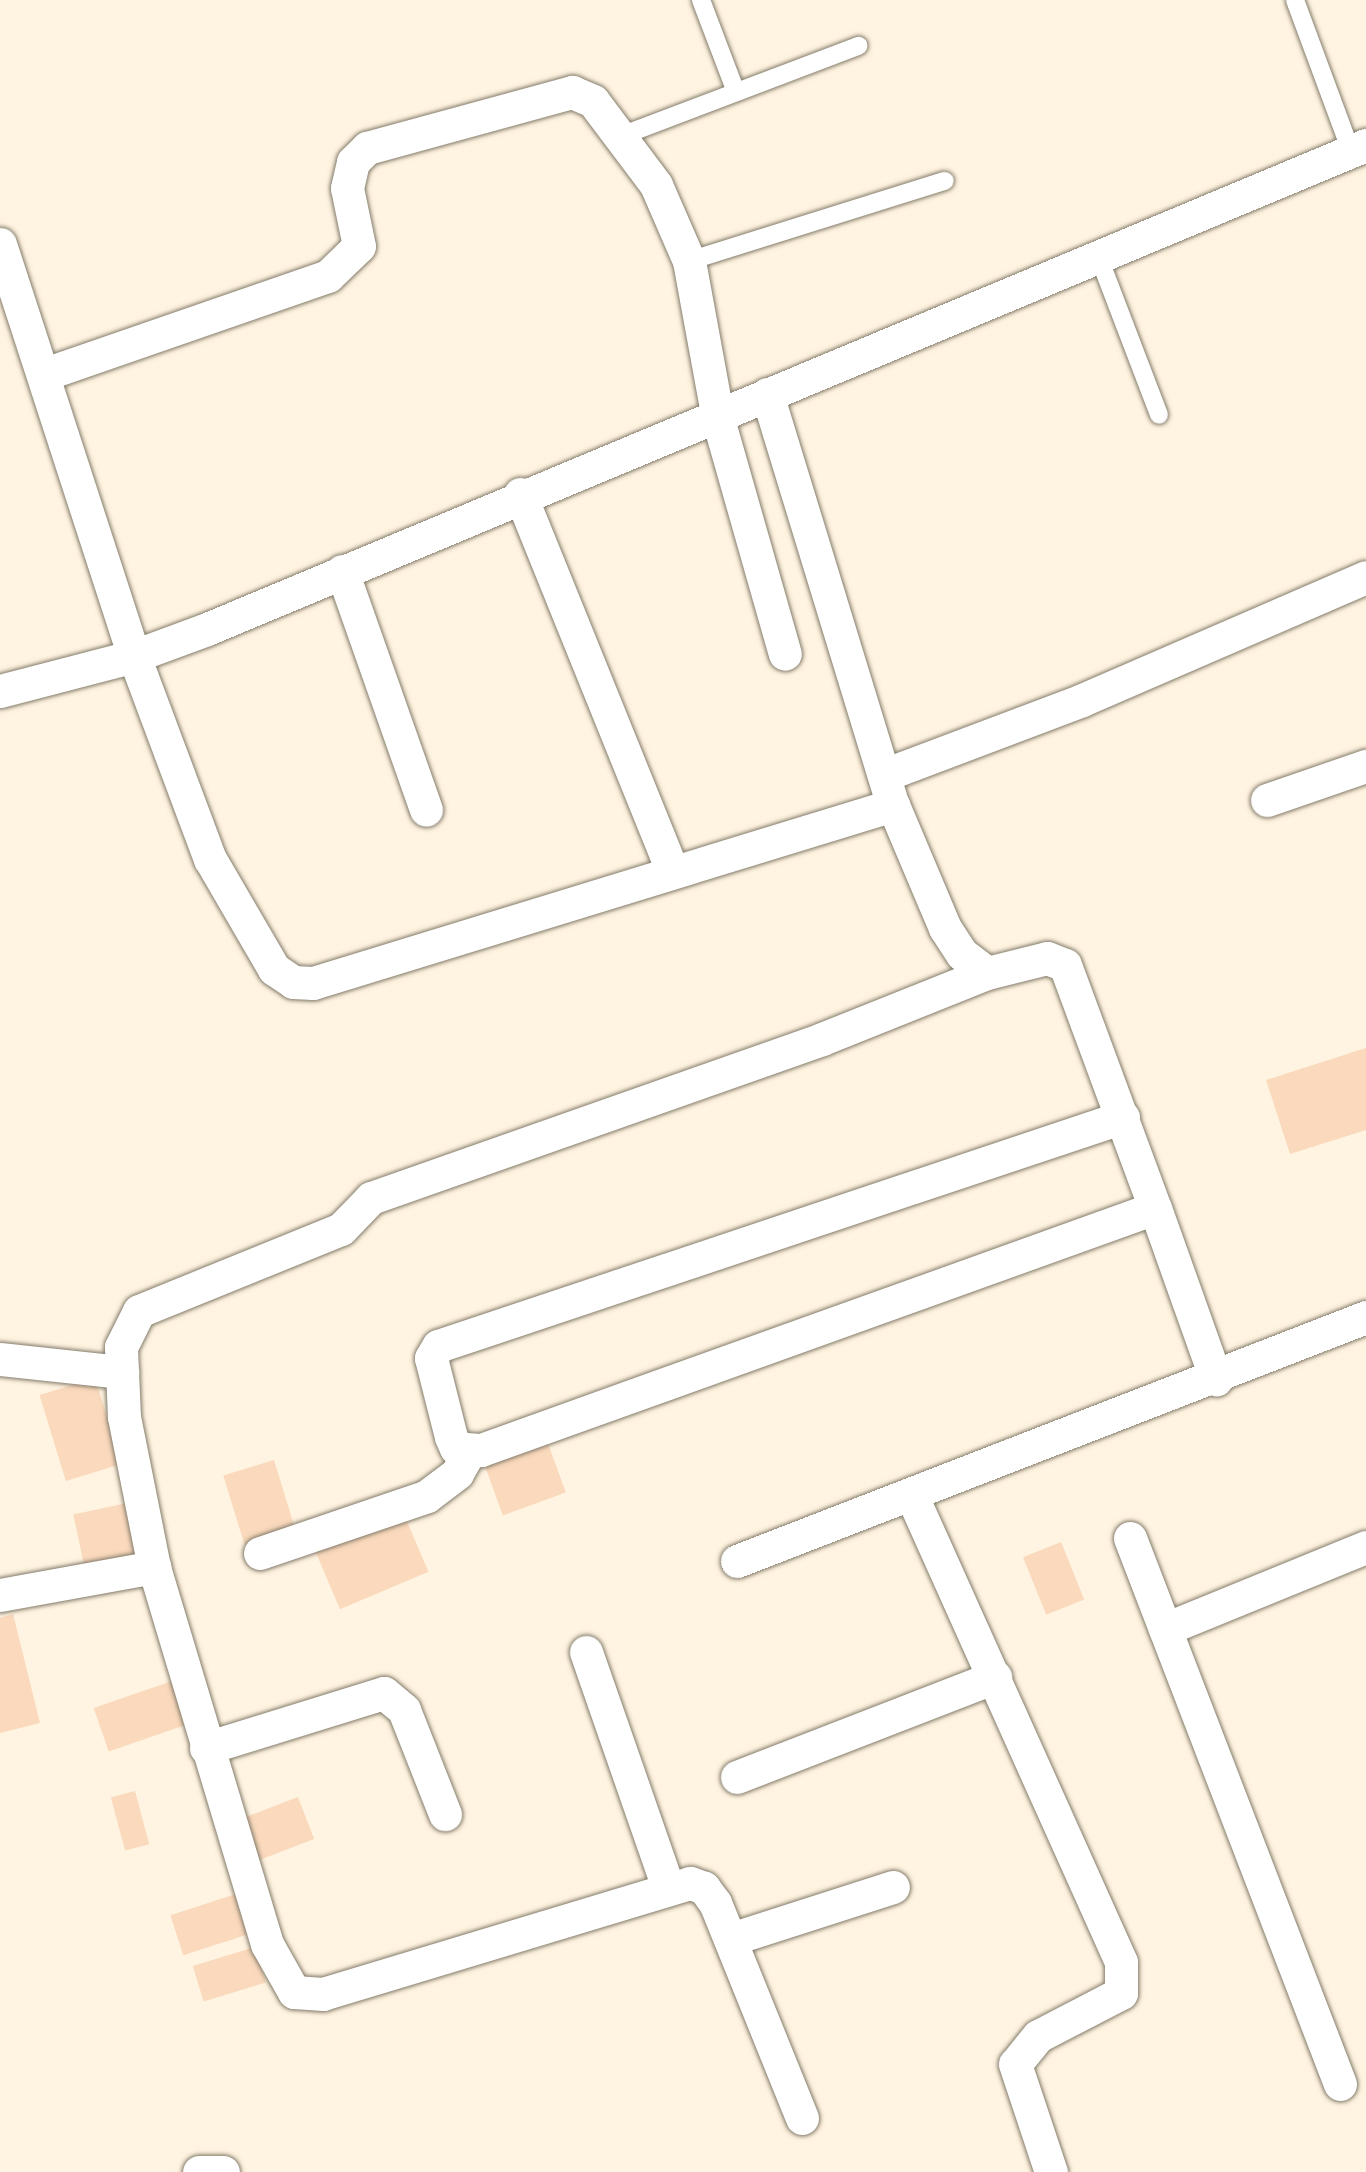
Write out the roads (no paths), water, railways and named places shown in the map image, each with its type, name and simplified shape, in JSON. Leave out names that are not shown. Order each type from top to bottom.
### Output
[{"type":"street","points":[[45,374],[328,276],[348,264],[359,246],[347,188],[353,162],[367,148],[552,92],[593,101],[656,185],[689,261],[718,419],[785,654]]},
{"type":"street","points":[[0,691],[134,656],[342,571],[520,494],[718,419],[767,394],[1359,148]]},
{"type":"street","points":[[2,259],[45,374],[134,656],[209,859],[274,970],[293,982],[313,983],[435,947],[672,870],[888,790],[1082,700],[1366,577]]},
{"type":"street","points":[[767,394],[888,790],[945,928],[962,954],[987,973]]},
{"type":"street","points":[[520,494],[672,870]]},
{"type":"street","points":[[342,571],[426,810]]},
{"type":"street","points":[[1266,800],[1366,765]]},
{"type":"street","points":[[802,2118],[732,1939],[704,1888],[668,1887],[307,1998],[294,1992],[276,1968],[206,1748],[154,1567],[128,1448],[122,1372],[121,1347],[139,1311],[341,1229],[371,1198],[822,1039],[987,973],[1058,958],[1123,1117],[1216,1379]]},
{"type":"street","points":[[1123,1117],[438,1346],[431,1358],[450,1437],[456,1448],[469,1452],[1155,1208]]},
{"type":"street","points":[[737,1561],[1216,1379],[1366,1317]]},
{"type":"street","points":[[0,1359],[122,1372]]},
{"type":"street","points":[[260,1553],[427,1496],[457,1473],[469,1452]]},
{"type":"street","points":[[911,1494],[1072,1841],[1125,1980],[1110,2001],[1038,2036],[1015,2064],[1051,2172]]},
{"type":"street","points":[[1130,1538],[1340,2084]]},
{"type":"street","points":[[1165,1629],[1366,1547]]},
{"type":"street","points":[[0,1595],[154,1567]]},
{"type":"street","points":[[586,1652],[668,1887]]},
{"type":"street","points":[[737,1777],[995,1677]]},
{"type":"street","points":[[206,1748],[384,1693],[404,1710],[445,1814]]},
{"type":"street","points":[[732,1939],[893,1887]]},
{"type":"street","points":[[199,2172],[223,2172]]},
{"type":"lane","points":[[701,0],[736,92]]},
{"type":"lane","points":[[1295,0],[1359,148]]},
{"type":"lane","points":[[621,136],[858,46]]},
{"type":"lane","points":[[689,261],[945,181]]},
{"type":"lane","points":[[1098,255],[1159,415]]}]
